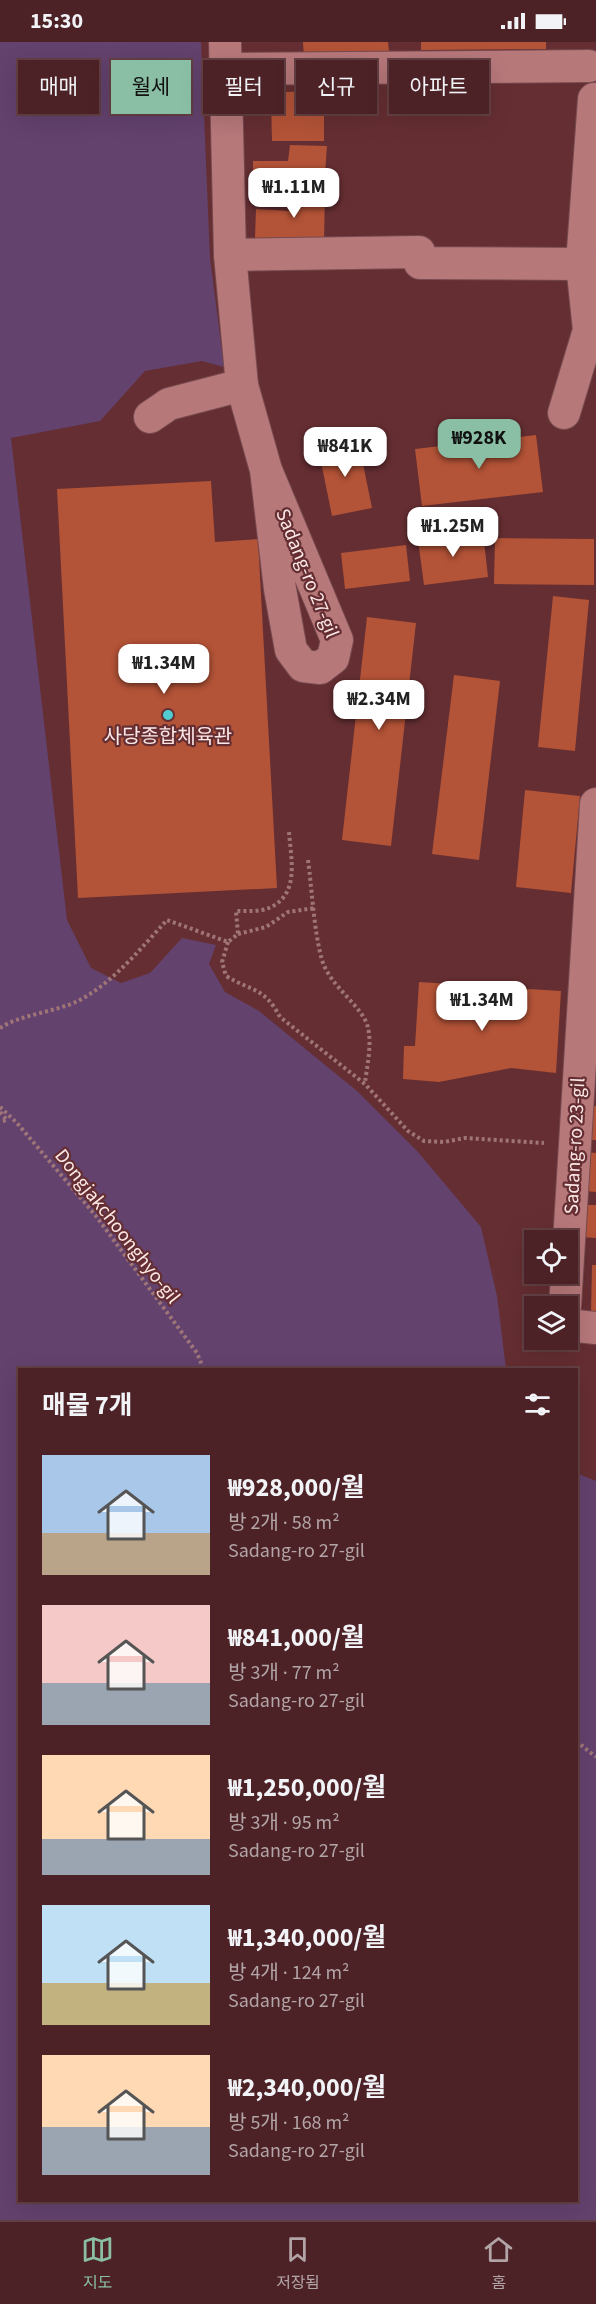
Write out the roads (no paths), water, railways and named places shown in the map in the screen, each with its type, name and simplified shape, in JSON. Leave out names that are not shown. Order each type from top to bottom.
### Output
[{"type":"street","points":[[225,56],[585,54],[595,104],[582,264],[590,330],[564,412]]},
{"type":"street","name":"Sadang-ro 27-gil","points":[[225,56],[230,255],[242,385],[266,470],[337,640],[333,658],[320,668],[303,666],[291,650],[280,589],[266,470]]},
{"type":"street","points":[[230,255],[419,252],[420,263],[582,264]]},
{"type":"street","points":[[150,417],[169,404],[242,385]]},
{"type":"street","name":"Sadang-ro 23-gil","points":[[566,1296],[596,804]]},
{"type":"street","points":[[578,1326],[596,1328]]},
{"type":"place","name":"사당종합체육관","points":[[168,715]]}]
